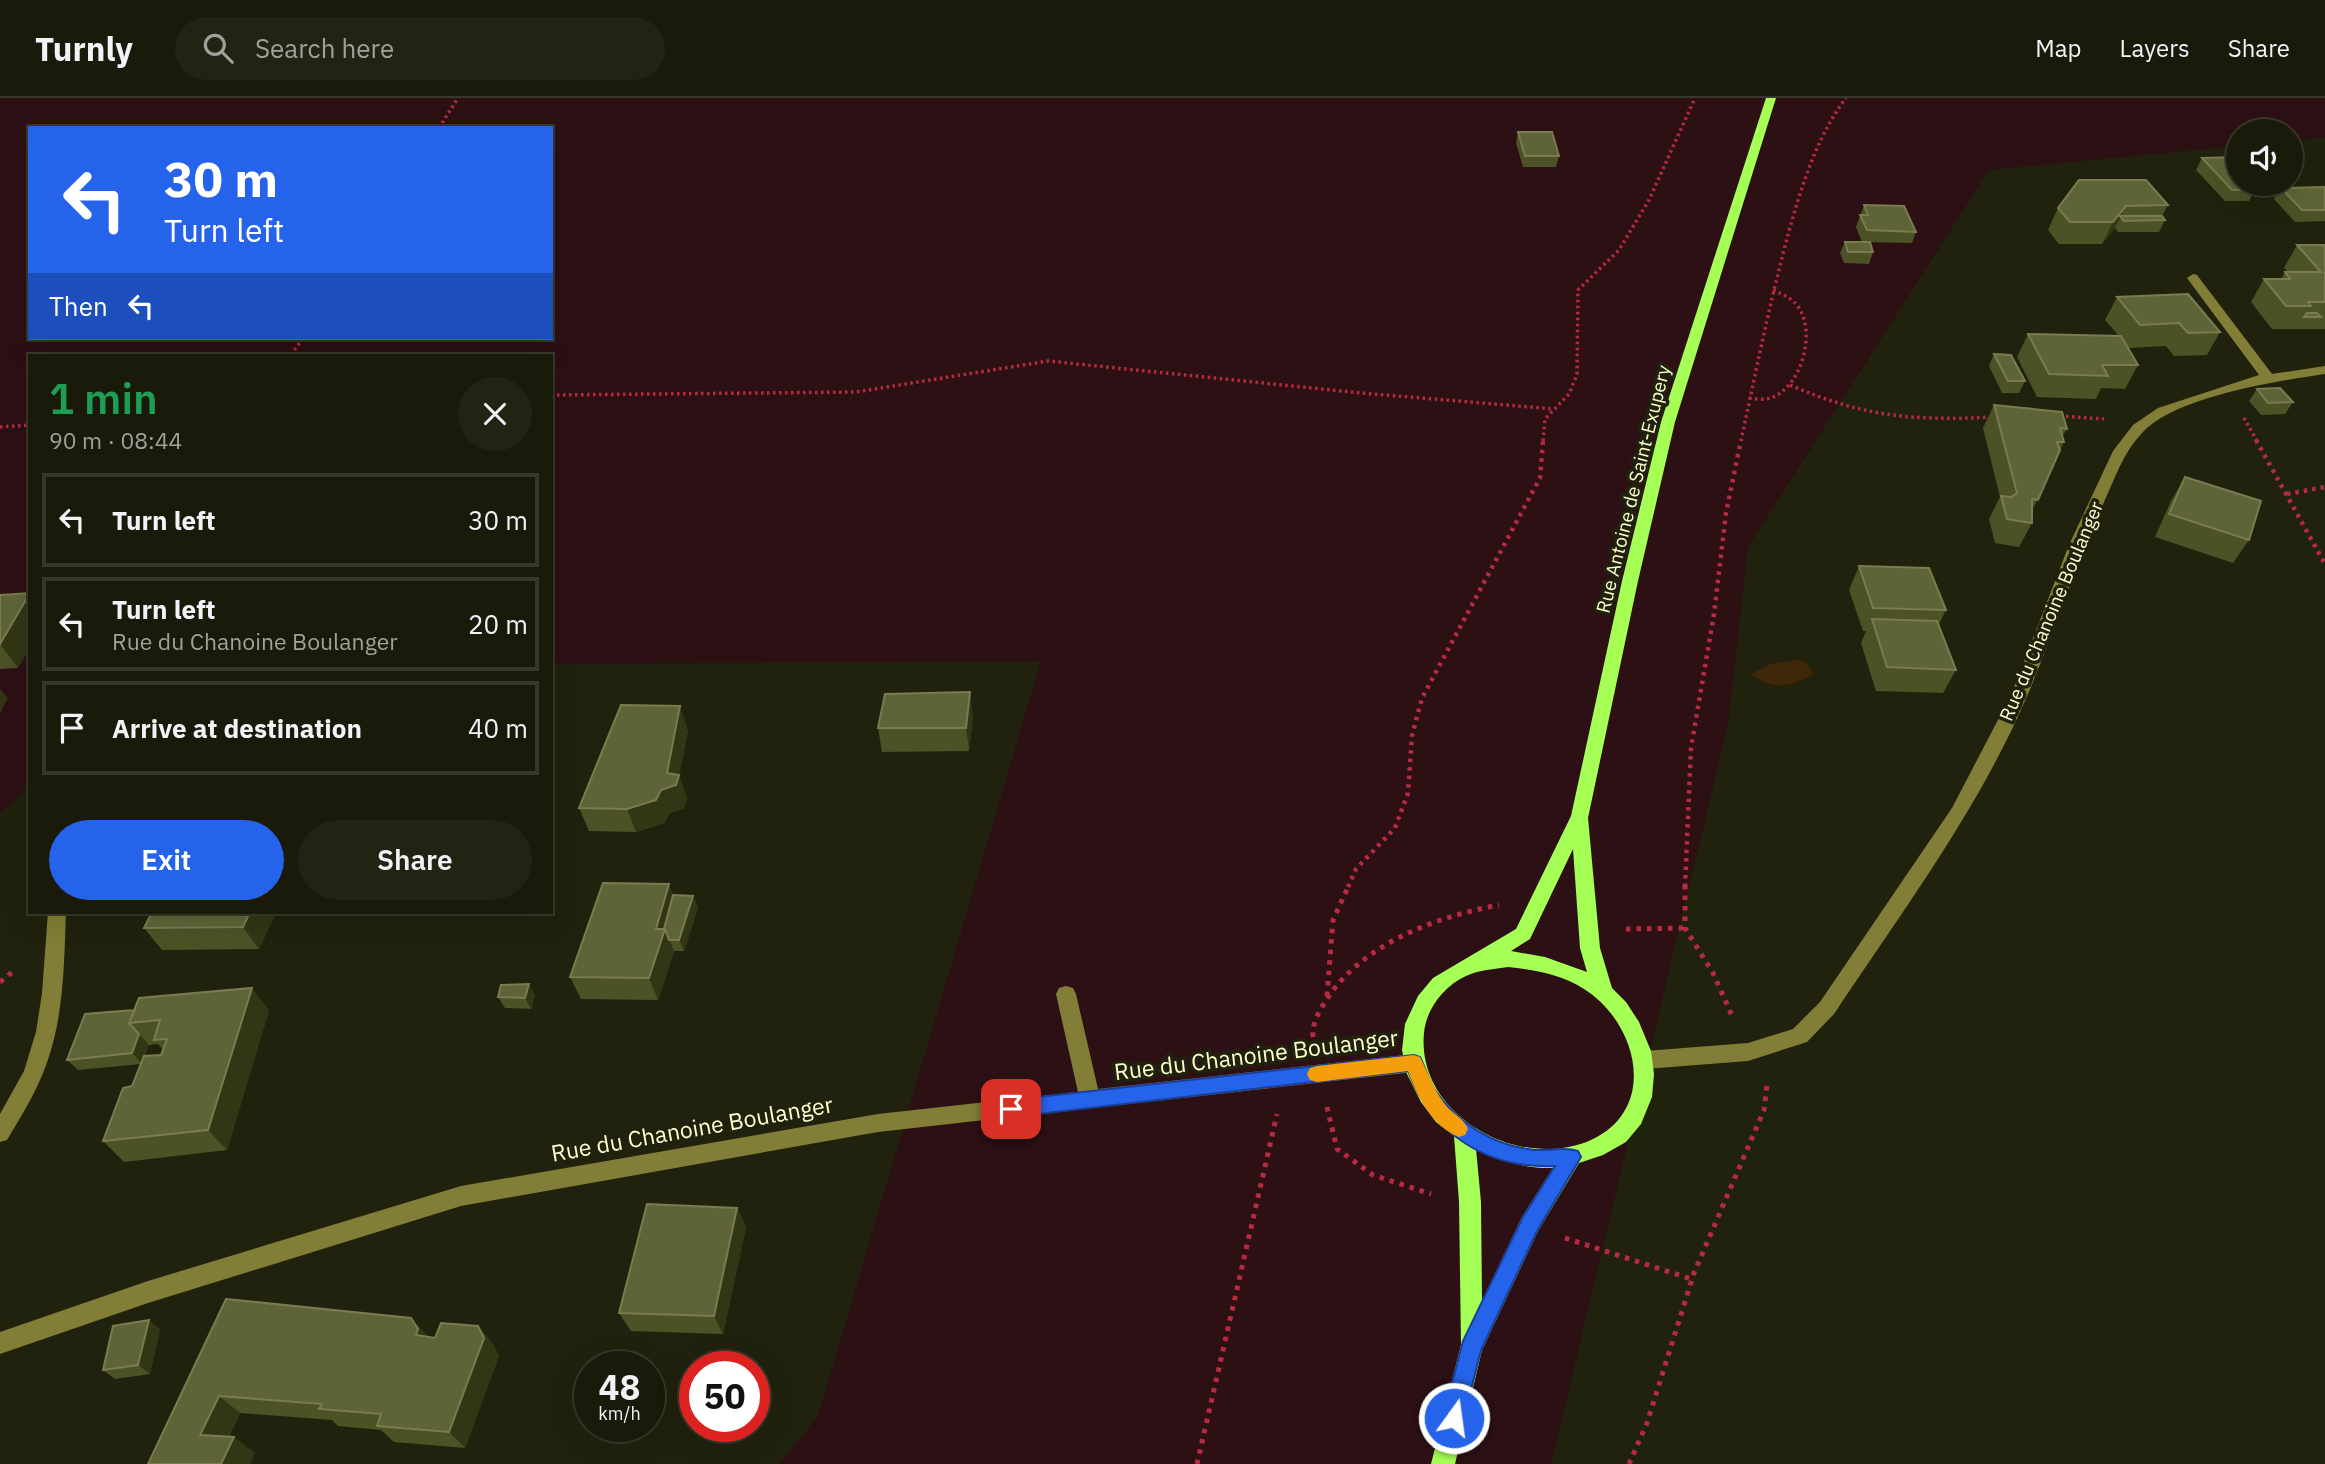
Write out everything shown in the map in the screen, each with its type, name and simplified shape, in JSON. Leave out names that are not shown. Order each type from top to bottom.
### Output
[{"type":"main road","name":"Rue Antoine de Saint-Exupery","points":[[1476,964],[1523,934],[1580,816],[1630,581],[1668,422],[1772,98]]},
{"type":"main road","name":"Rue Antoine de Saint-Exupery","points":[[1580,816],[1590,948],[1603,992]]},
{"type":"main road","points":[[1508,959],[1541,962],[1574,974],[1603,992],[1630,1024],[1645,1060],[1644,1092],[1630,1121],[1605,1144],[1571,1157],[1535,1158],[1499,1151],[1465,1134],[1441,1113],[1424,1089],[1414,1063],[1412,1037],[1419,1012],[1432,991],[1452,974],[1476,964],[1508,959]]},
{"type":"main road","points":[[1465,1134],[1470,1202],[1471,1348]]},
{"type":"main road","points":[[1443,1464],[1471,1348],[1530,1224],[1571,1157]]},
{"type":"street","points":[[2193,278],[2268,378]]},
{"type":"street","name":"Rue du Chanoine Boulanger","points":[[1645,1060],[1748,1052],[1800,1036],[1827,1008],[1959,813],[2019,695],[2077,545],[2118,454],[2138,428],[2164,411],[2221,391],[2268,378],[2325,370]]},
{"type":"street","points":[[0,1133],[33,1073],[47,1032],[53,996],[57,914]]},
{"type":"street","points":[[1066,994],[1090,1100]]},
{"type":"street","name":"Rue du Chanoine Boulanger","points":[[0,1343],[148,1292],[461,1196],[878,1123],[1414,1063]]},
{"type":"path","points":[[440,126],[458,98]]},
{"type":"path","points":[[1327,996],[1333,920],[1356,869],[1395,828],[1408,793],[1412,736],[1422,698],[1539,478],[1545,419],[1569,394],[1577,374],[1578,290],[1619,250],[1643,210],[1695,98]]},
{"type":"path","points":[[1629,1464],[1644,1435],[1660,1390],[1675,1326],[1691,1279],[1763,1110],[1767,1086],[1748,1052],[1713,973],[1685,928],[1686,833],[1691,748],[1714,614],[1726,513],[1773,290],[1803,183],[1833,115],[1846,98]]},
{"type":"path","points":[[1749,398],[1774,397],[1790,385],[1808,331],[1801,307],[1785,292],[1773,290]]},
{"type":"path","points":[[553,395],[856,393],[1048,361],[1361,393],[1554,409]]},
{"type":"path","points":[[1790,385],[1828,401],[1865,412],[1926,418],[2003,417]]},
{"type":"path","points":[[2221,391],[2236,405],[2325,564]]},
{"type":"path","points":[[2056,416],[2101,418],[2138,428]]},
{"type":"path","points":[[0,428],[28,425]]},
{"type":"path","points":[[2287,494],[2325,486]]},
{"type":"path","points":[[1470,1202],[1433,1195],[1373,1175],[1337,1149],[1311,1028],[1327,996],[1358,966],[1391,942],[1431,924],[1480,907],[1504,904],[1533,915]]},
{"type":"path","points":[[1589,927],[1685,928]]},
{"type":"path","points":[[1197,1464],[1277,1116],[1278,1078]]},
{"type":"path","points":[[1530,1224],[1560,1237],[1691,1279]]},
{"type":"shaded area","points":[[0,98],[2325,98],[2325,137],[2303,140],[2303,119],[2226,119],[2226,147],[1989,170],[1748,547],[1728,724],[1551,1464],[780,1464],[818,1416],[1041,661],[553,664],[553,354],[28,354],[28,788],[0,814]]},
{"type":"shaded area","points":[[1804,661],[1814,674],[1798,682],[1774,685],[1751,674],[1771,664]]},
{"type":"building","points":[[1518,132],[1552,132],[1559,156],[1525,156]]},
{"type":"building","points":[[2226,157],[2226,184],[2202,158]]},
{"type":"building","points":[[2079,180],[2146,180],[2168,205],[2126,206],[2113,222],[2070,222],[2058,208]]},
{"type":"building","points":[[2325,187],[2325,210],[2302,210],[2289,196],[2303,196],[2303,188]]},
{"type":"building","points":[[1864,205],[1904,206],[1916,232],[1867,230],[1860,215],[1868,215]]},
{"type":"building","points":[[2120,216],[2162,216],[2165,220],[2124,221]]},
{"type":"building","points":[[1845,242],[1870,242],[1873,252],[1848,252]]},
{"type":"building","points":[[2297,245],[2325,245],[2325,302],[2308,302],[2311,306],[2286,306],[2264,279],[2290,279],[2285,272],[2321,272]]},
{"type":"building","points":[[2188,294],[2220,332],[2188,333],[2179,323],[2140,325],[2117,297]]},
{"type":"building","points":[[2307,313],[2317,313],[2321,317],[2304,317]]},
{"type":"building","points":[[2028,334],[2121,336],[2138,365],[2102,365],[2108,376],[2049,374]]},
{"type":"building","points":[[1994,354],[2011,355],[2025,381],[2008,381]]},
{"type":"building","points":[[2280,388],[2293,402],[2268,403],[2257,389]]},
{"type":"building","points":[[1994,405],[2062,412],[2067,429],[2060,428],[2064,442],[2057,442],[2060,450],[2038,500],[2032,499],[2032,523],[2007,519],[2001,496],[2011,497],[2017,493]]},
{"type":"building","points":[[2185,477],[2261,501],[2249,540],[2169,514]]},
{"type":"building","points":[[1859,566],[1929,568],[1946,610],[1873,608]]},
{"type":"building","points":[[28,593],[0,644],[0,595]]},
{"type":"building","points":[[1872,619],[1937,621],[1956,670],[1887,667]]},
{"type":"building","points":[[970,692],[966,728],[878,728],[885,694]]},
{"type":"building","points":[[621,705],[680,706],[667,773],[679,775],[676,785],[661,790],[656,800],[627,809],[579,808]]},
{"type":"building","points":[[603,883],[669,884],[656,929],[665,929],[649,978],[570,977]]},
{"type":"building","points":[[673,895],[693,896],[679,940],[669,940],[664,929]]},
{"type":"building","points":[[151,914],[249,914],[243,927],[144,928]]},
{"type":"building","points":[[529,984],[525,998],[498,997],[501,985]]},
{"type":"building","points":[[252,988],[208,1130],[103,1141],[123,1088],[132,1086],[144,1056],[161,1055],[167,1039],[154,1040],[160,1020],[129,1023],[139,998]]},
{"type":"building","points":[[135,1010],[129,1023],[139,1034],[132,1053],[67,1060],[85,1014]]},
{"type":"building","points":[[647,1204],[737,1208],[714,1316],[619,1313]]},
{"type":"building","points":[[226,1299],[411,1318],[418,1329],[416,1335],[435,1338],[441,1323],[478,1326],[484,1338],[449,1432],[377,1426],[381,1414],[319,1409],[322,1404],[219,1396],[200,1435],[234,1437],[221,1464],[148,1464]]},
{"type":"building","points":[[149,1320],[138,1365],[103,1370],[113,1326]]},
{"type":"slow traffic","points":[[1317,1074],[1414,1063],[1424,1089],[1441,1113],[1459,1129]]},
{"type":"route","points":[[1011,1109],[1414,1063],[1424,1089],[1441,1113],[1465,1134],[1499,1151],[1535,1158],[1571,1157],[1530,1224],[1471,1348],[1454,1418]]}]
